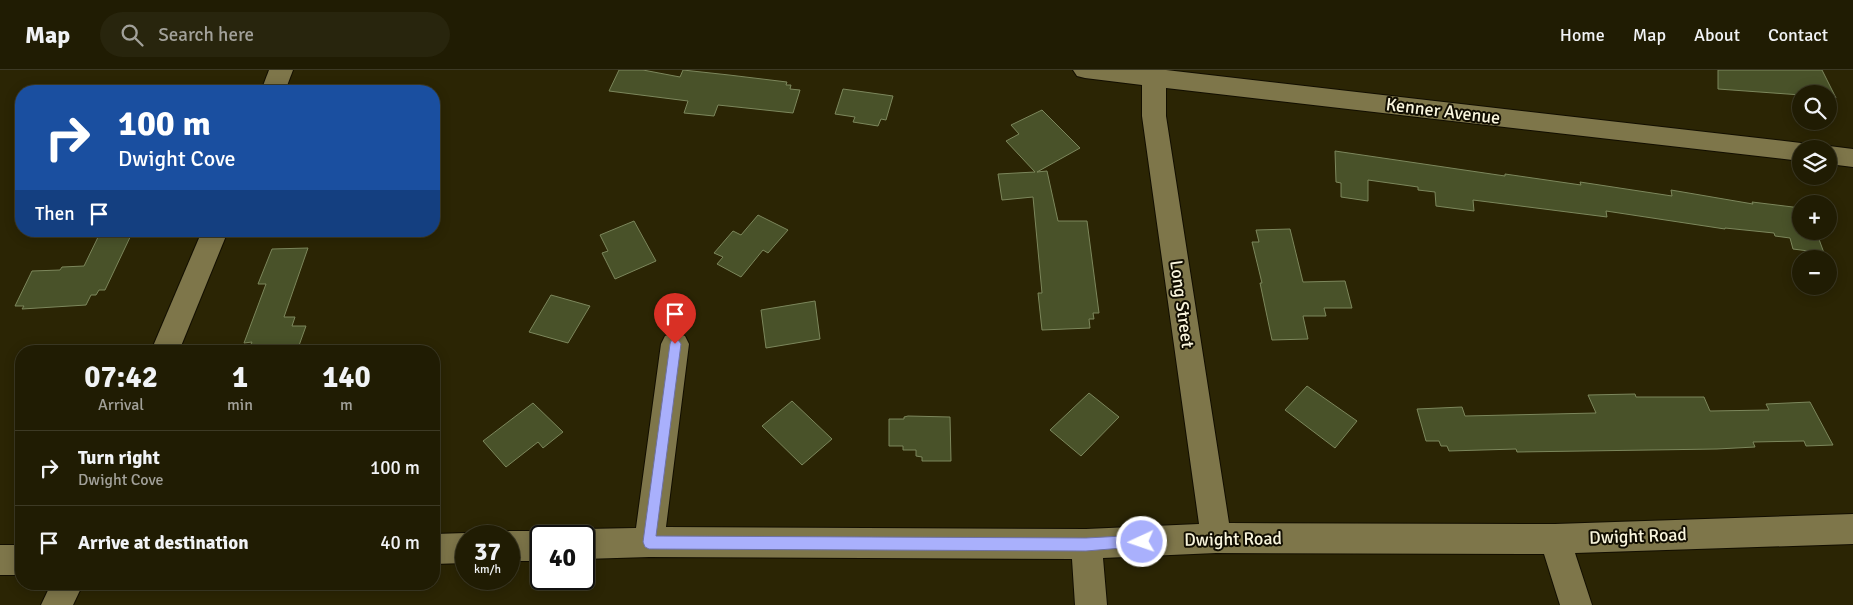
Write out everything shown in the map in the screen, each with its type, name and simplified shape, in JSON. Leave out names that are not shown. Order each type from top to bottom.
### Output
[{"type":"street","points":[[275,85],[281,70]]},
{"type":"street","name":"Kenner Avenue","points":[[1085,70],[1154,74],[1792,151]]},
{"type":"street","name":"Long Street","points":[[1154,74],[1154,116],[1216,538]]},
{"type":"street","points":[[1837,156],[1853,158]]},
{"type":"street","points":[[168,345],[212,237]]},
{"type":"street","points":[[649,542],[675,344]]},
{"type":"street","name":"Dwight Road","points":[[595,544],[649,542],[1086,544],[1216,538],[1554,539],[1853,529]]},
{"type":"street","points":[[1554,539],[1576,605]]},
{"type":"street","points":[[1086,544],[1092,605]]},
{"type":"street","points":[[440,549],[455,548]]},
{"type":"street","points":[[0,560],[15,560]]},
{"type":"street","points":[[57,605],[64,590]]},
{"type":"building","points":[[619,70],[643,70],[680,77],[683,70],[729,75],[787,82],[786,85],[791,85],[790,89],[800,90],[793,113],[718,105],[714,116],[684,113],[688,101],[609,91]]},
{"type":"building","points":[[1718,70],[1822,70],[1830,85],[1792,85],[1792,94],[1718,89]]},
{"type":"building","points":[[843,89],[893,96],[886,120],[881,119],[878,126],[853,122],[855,117],[835,114]]},
{"type":"building","points":[[1042,110],[1080,148],[1037,172],[1047,171],[1058,221],[1087,221],[1099,313],[1093,313],[1094,319],[1089,319],[1090,328],[1042,330],[1038,293],[1042,293],[1033,197],[1002,200],[998,174],[1035,172],[1006,141],[1019,134],[1011,125]]},
{"type":"building","points":[[1335,151],[1505,176],[1505,174],[1581,185],[1580,182],[1672,196],[1671,190],[1753,204],[1752,202],[1792,207],[1792,240],[1819,240],[1823,250],[1793,249],[1790,238],[1775,236],[1774,233],[1725,229],[1606,211],[1607,217],[1473,200],[1474,211],[1436,206],[1435,192],[1418,190],[1418,187],[1368,180],[1368,201],[1341,197],[1341,183],[1336,182]]},
{"type":"building","points":[[758,215],[788,230],[768,253],[763,250],[741,277],[717,264],[723,257],[714,253],[733,231],[741,235]]},
{"type":"building","points":[[634,221],[656,261],[615,279],[602,253],[608,251],[600,235]]},
{"type":"building","points":[[1290,229],[1303,282],[1345,281],[1352,308],[1324,308],[1326,316],[1303,316],[1308,339],[1272,340],[1260,283],[1262,283],[1252,242],[1259,242],[1256,230]]},
{"type":"building","points":[[98,237],[130,237],[105,290],[99,290],[96,295],[91,295],[86,305],[22,309],[24,306],[15,306],[32,271],[60,270],[62,267],[84,266]]},
{"type":"building","points":[[308,248],[284,317],[295,317],[292,326],[306,326],[299,345],[251,345],[252,342],[244,343],[266,284],[258,284],[272,249]]},
{"type":"building","points":[[551,295],[590,306],[568,343],[529,332]]},
{"type":"building","points":[[815,301],[820,339],[766,348],[761,310]]},
{"type":"building","points":[[1307,386],[1357,421],[1335,448],[1285,410]]},
{"type":"building","points":[[1089,393],[1119,417],[1081,456],[1050,430]]},
{"type":"building","points":[[1635,394],[1636,397],[1704,397],[1710,411],[1769,410],[1766,404],[1810,402],[1833,445],[1806,446],[1804,441],[1753,442],[1755,447],[1717,449],[1517,452],[1516,449],[1449,451],[1447,446],[1441,446],[1439,441],[1426,441],[1417,409],[1462,407],[1465,416],[1596,413],[1588,395]]},
{"type":"building","points":[[792,401],[832,439],[802,465],[762,426]]},
{"type":"building","points":[[533,403],[563,432],[543,448],[538,442],[506,467],[483,441]]},
{"type":"building","points":[[904,417],[950,417],[951,461],[922,461],[922,457],[916,456],[916,450],[903,450],[903,446],[889,446],[889,419],[904,419]]},
{"type":"route","points":[[675,344],[649,542],[1086,544],[1142,542]]}]
